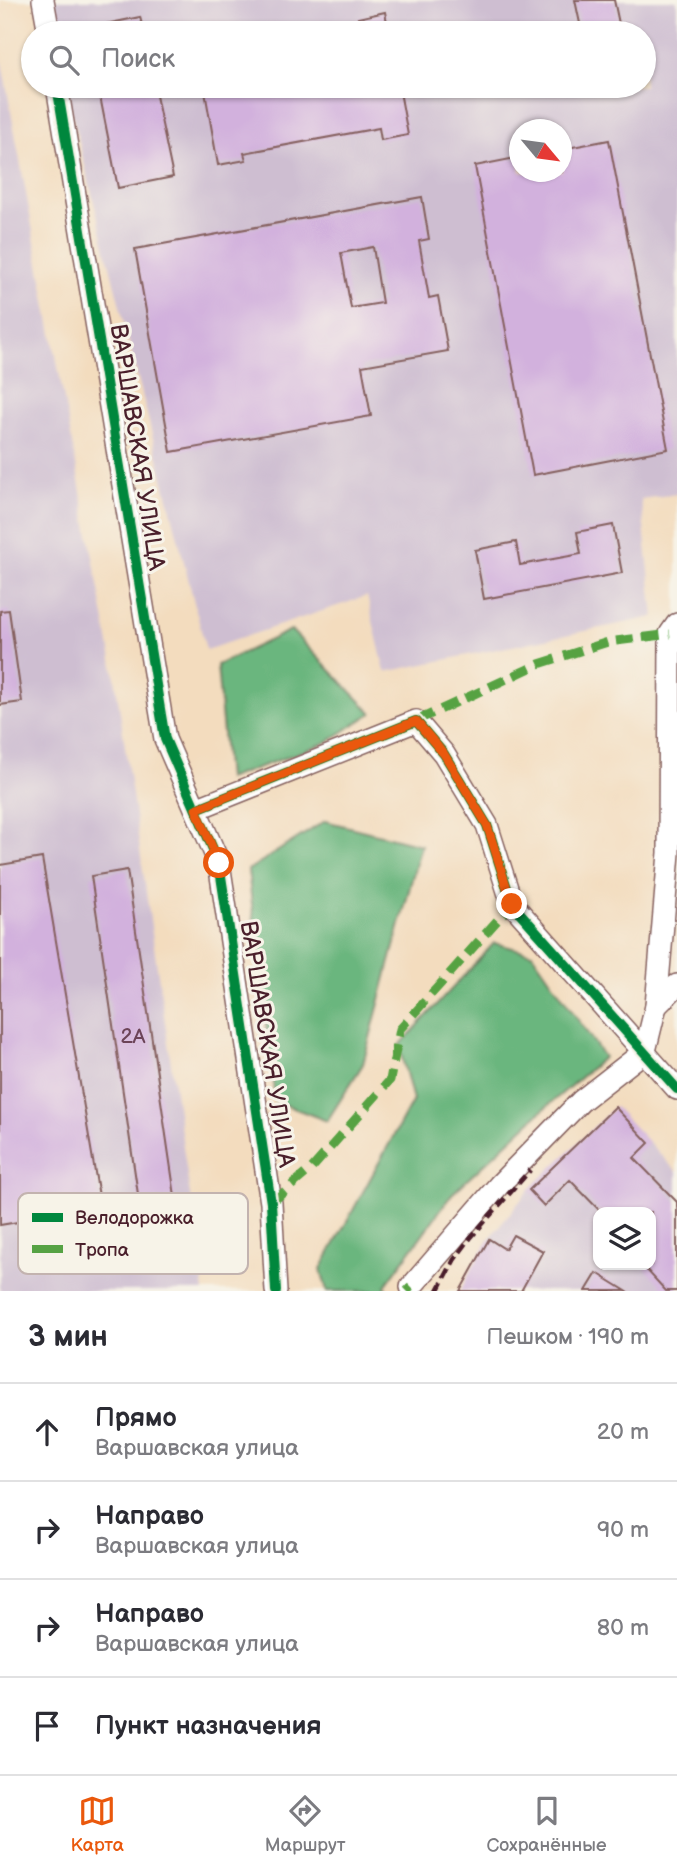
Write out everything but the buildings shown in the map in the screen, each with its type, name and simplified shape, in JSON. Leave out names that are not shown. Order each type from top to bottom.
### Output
[{"type":"street","points":[[43,0],[46,21]]},
{"type":"street","name":"ВАРШАВСКАЯ УЛИЦА","points":[[59,98],[165,739],[219,863],[271,1203],[276,1291]]},
{"type":"street","points":[[411,1287],[499,1185],[572,1110],[645,1051],[656,1006],[669,853],[670,634],[677,624]]},
{"type":"street","points":[[196,809],[416,721],[444,754],[487,825],[512,904],[677,1089]]},
{"type":"street","points":[[656,1006],[677,985]]},
{"type":"shaded area","points":[[44,0],[677,0],[677,494],[641,499],[654,617],[385,672],[367,596],[206,650],[68,98],[656,98],[656,21],[49,21]]},
{"type":"shaded area","points":[[0,52],[114,671],[190,1193],[18,1193],[18,1274],[202,1274],[204,1291],[0,1291]]},
{"type":"shaded area","points":[[615,1107],[677,1172],[677,1291],[460,1291],[489,1239],[529,1190]]},
{"type":"green space","points":[[291,630],[372,713],[325,743],[227,779],[217,665]]},
{"type":"green space","points":[[325,821],[421,845],[363,1064],[327,1121],[275,1101],[248,870]]},
{"type":"green space","points":[[494,943],[532,953],[604,1057],[452,1194],[385,1286],[387,1291],[327,1291],[321,1269],[413,1100],[399,1046]]},
{"type":"railway","points":[[438,1291],[454,1260],[471,1237],[530,1170]]},
{"type":"marked path","points":[[416,721],[539,664],[608,642],[670,634]]},
{"type":"marked path","points":[[271,1203],[312,1168],[390,1080],[400,1029],[512,904]]},
{"type":"marked path","points":[[407,1291],[411,1287]]},
{"type":"cycle path","points":[[59,98],[165,739],[219,863],[271,1203],[276,1291]]},
{"type":"cycle path","points":[[196,809],[416,721],[444,754],[487,825],[512,904],[677,1089]]},
{"type":"route","points":[[219,863],[196,809],[416,721],[444,754],[487,825],[512,904]]}]
